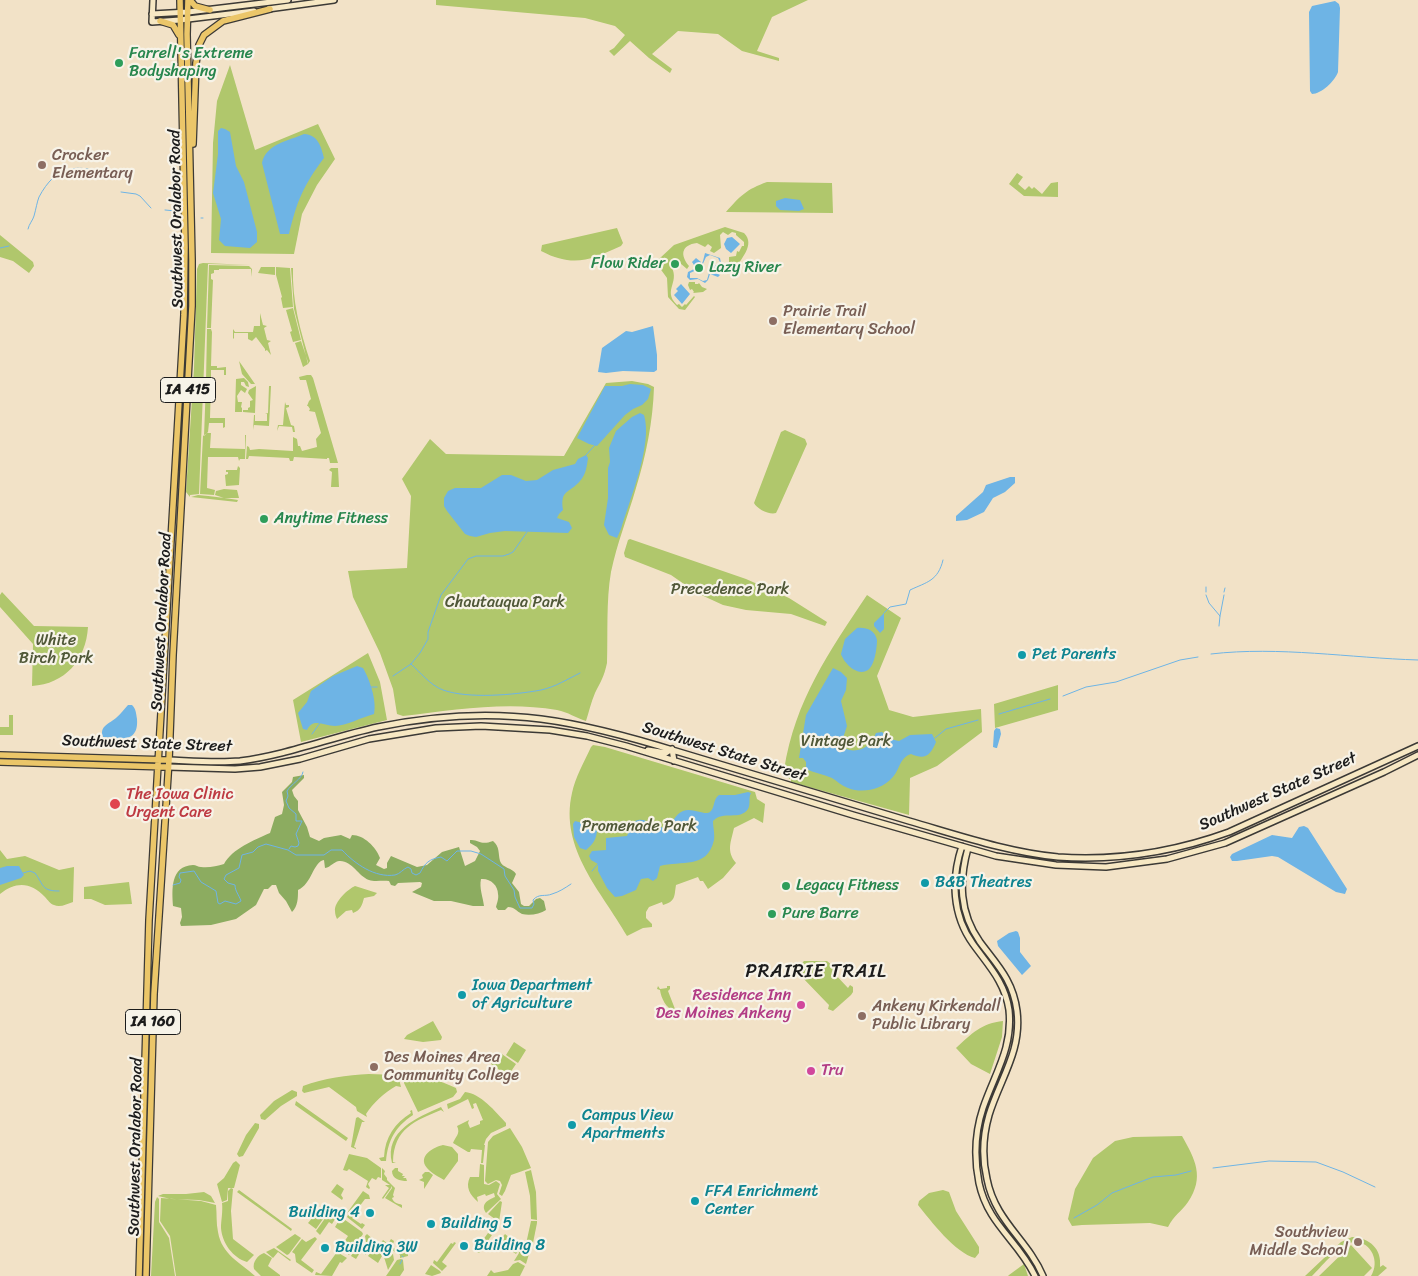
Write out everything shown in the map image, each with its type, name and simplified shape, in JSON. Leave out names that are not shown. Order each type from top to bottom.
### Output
[{"type":"main road","points":[[152,0],[152,22],[180,20],[210,10],[288,0]]},
{"type":"main road","name":"Southwest Oralabor Road","points":[[139,1276],[149,920],[184,315],[185,238],[180,0]]},
{"type":"main road","points":[[189,0],[195,6],[210,10]]},
{"type":"main road","name":"Southwest Oralabor Road","points":[[146,1276],[154,994],[169,760],[190,350],[192,260],[187,34],[189,0]]},
{"type":"main road","points":[[152,14],[180,13],[188,16],[270,9],[334,0]]},
{"type":"main road","points":[[191,176],[196,63],[202,39],[208,31],[223,21],[270,9]]},
{"type":"main road","points":[[160,21],[175,28],[180,43]]},
{"type":"main road","name":"Southwest State Street","points":[[0,755],[220,762],[252,759],[296,750],[379,727],[443,717],[520,717],[590,727],[672,749],[1008,849],[1056,856],[1107,858],[1166,850],[1221,835],[1418,746]]},
{"type":"main road","name":"Southwest State Street","points":[[0,762],[235,769],[260,767],[300,759],[386,736],[458,727],[516,727],[550,730],[587,736],[626,746],[1004,858],[1061,866],[1106,866],[1167,859],[1205,850],[1242,837],[1418,755]]},
{"type":"main road","points":[[626,746],[664,753],[672,749],[674,761]]},
{"type":"main road","points":[[965,847],[958,860],[954,883],[958,912],[972,943],[996,973],[1000,981],[1008,1005],[1009,1019],[1008,1044],[982,1110],[978,1129],[976,1158],[979,1182],[985,1202],[994,1220],[1024,1255],[1035,1276]]},
{"type":"main road","points":[[965,847],[962,879],[965,909],[976,935],[997,962],[1010,984],[1017,1018],[1016,1043],[1011,1061],[992,1106],[986,1126],[984,1140],[985,1172],[998,1211],[1029,1252],[1043,1276]]},
{"type":"green space","points":[[436,0],[808,0],[772,17],[757,51],[779,58],[779,61],[742,51],[718,34],[678,31],[652,54],[672,69],[670,73],[630,41],[614,56],[609,51],[625,35],[615,26],[585,18],[436,5]]},
{"type":"green space","points":[[230,65],[255,150],[318,124],[335,159],[317,185],[302,214],[294,254],[211,253],[213,143],[217,101]]},
{"type":"green space","points":[[1017,173],[1023,177],[1018,184],[1025,190],[1029,186],[1032,189],[1034,187],[1042,194],[1051,183],[1058,182],[1058,197],[1024,196],[1009,184]]},
{"type":"green space","points":[[767,182],[832,183],[833,213],[726,212],[744,194],[754,187]]},
{"type":"green space","points":[[725,227],[744,233],[748,242],[746,252],[735,270],[729,268],[729,257],[736,256],[737,251],[739,252],[742,246],[744,246],[744,242],[736,233],[732,232],[728,235],[723,232],[720,235],[721,248],[714,253],[710,251],[712,247],[708,244],[705,247],[697,243],[685,248],[683,254],[689,266],[687,269],[674,258],[669,263],[674,275],[671,294],[677,305],[679,304],[682,307],[695,297],[685,310],[679,309],[668,297],[667,278],[659,267],[659,259],[674,245]]},
{"type":"green space","points":[[617,228],[623,243],[621,246],[591,258],[573,261],[541,251],[542,245]]},
{"type":"green space","points":[[0,235],[33,262],[34,266],[29,273],[13,261],[0,257]]},
{"type":"green space","points":[[203,263],[251,265],[208,264],[199,494],[190,495],[190,497],[186,492],[194,368],[197,269],[199,264]]},
{"type":"green space","points":[[209,265],[249,266],[252,269],[251,277],[251,269],[214,270],[214,273],[211,274],[211,279],[213,280],[211,328],[207,328]]},
{"type":"green space","points":[[261,267],[275,267],[275,275],[258,273]]},
{"type":"green space","points":[[276,267],[290,268],[293,307],[283,308]]},
{"type":"green space","points":[[291,268],[293,268],[295,304],[310,361],[308,364],[294,309]]},
{"type":"green space","points":[[689,282],[699,283],[707,289],[703,292],[693,293],[688,285]]},
{"type":"green space","points":[[293,308],[301,340],[293,342],[286,310]]},
{"type":"green space","points":[[260,313],[263,325],[267,326],[264,328],[267,340],[271,341],[268,343],[271,355],[267,350],[265,351],[256,337],[252,341],[248,339],[248,333],[234,333],[233,338],[233,329],[235,332],[253,332],[254,326],[260,326]]},
{"type":"green space","points":[[207,329],[211,329],[212,332],[211,366],[217,366],[217,368],[226,367],[226,375],[224,375],[224,370],[211,370],[211,382],[206,382]]},
{"type":"green space","points":[[301,341],[308,362],[303,367],[295,343]]},
{"type":"green space","points":[[239,361],[255,384],[251,384],[242,374]]},
{"type":"green space","points":[[311,375],[313,378],[338,463],[330,463],[329,458],[294,457],[293,461],[290,461],[289,458],[249,456],[246,459],[247,446],[250,450],[293,451],[293,437],[297,439],[298,446],[300,446],[302,451],[317,447],[316,439],[321,433],[315,412],[309,411],[310,409],[307,406],[311,399],[306,380],[300,380],[299,377]]},
{"type":"green space","points":[[244,378],[248,382],[249,387],[244,382],[241,382],[241,385],[247,389],[245,393],[241,390],[237,396],[238,402],[242,402],[242,412],[235,412],[236,379]]},
{"type":"green space","name":"Chautauqua Park","points":[[632,381],[654,387],[651,425],[640,476],[619,540],[611,572],[609,583],[607,663],[586,721],[557,710],[519,706],[480,707],[403,716],[397,714],[393,689],[380,653],[353,597],[348,571],[407,568],[411,496],[402,479],[430,439],[446,454],[564,456],[606,383]]},
{"type":"green space","points":[[206,383],[211,383],[210,418],[225,418],[225,427],[223,428],[223,423],[209,423],[208,432],[204,436]]},
{"type":"green space","points":[[256,386],[255,413],[243,412],[243,410],[248,410],[250,401],[253,400],[248,393],[249,390]]},
{"type":"green space","points":[[269,386],[271,386],[269,426],[254,425],[253,430],[254,415],[255,421],[267,421],[267,414],[265,414],[268,413]]},
{"type":"green space","points":[[285,402],[286,405],[289,405],[286,408],[295,432],[293,432],[292,427],[279,426],[277,431],[278,425],[283,425]]},
{"type":"green space","points":[[785,430],[805,439],[807,444],[776,513],[770,513],[760,509],[754,503],[781,432]]},
{"type":"green space","points":[[211,433],[210,448],[245,449],[246,435],[245,459],[240,459],[239,461],[238,457],[208,457],[207,488],[215,490],[214,495],[200,494],[203,436]]},
{"type":"green space","points":[[238,466],[240,468],[239,485],[226,486],[225,475],[228,472],[226,470],[237,470]]},
{"type":"green space","points":[[331,468],[338,468],[339,487],[331,487],[332,472],[329,470]]},
{"type":"green space","points":[[224,489],[237,490],[239,498],[224,498],[215,495],[216,491]]},
{"type":"green space","points":[[198,495],[238,500],[237,502],[191,497]]},
{"type":"green space","name":"Precedence Park","points":[[630,539],[746,579],[789,598],[827,622],[825,626],[791,614],[746,610],[723,605],[697,593],[671,575],[625,557],[624,553]]},
{"type":"green space","name":"White Birch Park","points":[[2,592],[34,626],[88,627],[83,650],[78,660],[64,675],[54,681],[32,686],[33,644],[0,607],[0,595]]},
{"type":"green space","name":"Vintage Park","points":[[867,595],[901,618],[877,676],[889,710],[913,717],[981,709],[982,732],[937,766],[910,778],[909,815],[791,782],[788,773],[784,770],[796,721],[805,699],[827,657]]},
{"type":"green space","points":[[368,653],[380,682],[387,720],[301,742],[293,700]]},
{"type":"green space","points":[[1058,685],[1058,710],[995,728],[994,704]]},
{"type":"green space","points":[[9,715],[13,715],[13,735],[0,735],[0,727],[9,727]]},
{"type":"green space","name":"Promenade Park","points":[[593,745],[755,792],[757,799],[765,804],[763,823],[754,818],[734,828],[730,850],[736,863],[723,878],[708,889],[698,877],[676,885],[672,900],[663,905],[662,902],[649,907],[646,912],[646,918],[652,924],[652,927],[643,928],[627,936],[585,869],[572,833],[570,813],[572,793],[580,770]]},
{"type":"green space","points":[[304,775],[304,778],[292,790],[298,801],[298,810],[310,837],[319,841],[324,838],[341,835],[350,839],[352,835],[361,837],[376,850],[380,858],[376,865],[384,869],[387,868],[387,863],[391,856],[417,867],[427,865],[442,852],[459,847],[465,866],[475,861],[480,851],[470,843],[470,840],[482,843],[493,841],[498,848],[501,863],[516,874],[512,883],[519,892],[521,904],[529,906],[536,899],[540,898],[544,901],[546,910],[538,914],[528,915],[522,914],[510,907],[505,910],[498,910],[496,907],[497,888],[487,880],[481,879],[484,906],[473,906],[451,901],[434,901],[412,892],[421,887],[422,883],[420,882],[398,883],[395,886],[391,885],[389,881],[369,880],[344,861],[339,861],[325,868],[324,860],[317,865],[303,887],[298,890],[297,905],[292,912],[276,885],[272,885],[268,889],[264,889],[256,905],[236,919],[211,925],[181,926],[181,908],[173,906],[172,893],[176,874],[185,866],[207,867],[224,864],[238,849],[270,833],[275,817],[282,814],[284,805],[282,792],[292,782],[293,777]]},
{"type":"green space","points":[[0,850],[7,859],[25,856],[59,870],[74,867],[73,902],[56,906],[51,904],[34,888],[23,885],[12,887],[0,894]]},
{"type":"green space","points":[[129,882],[132,904],[105,905],[91,899],[84,899],[84,887]]},
{"type":"green space","points":[[355,886],[377,893],[374,896],[364,898],[361,907],[356,912],[353,913],[352,910],[346,911],[337,919],[335,907],[345,893]]},
{"type":"green space","points":[[804,961],[827,961],[834,967],[833,972],[848,988],[850,985],[853,987],[851,995],[833,1011],[828,1009],[829,1005],[800,975],[798,977],[795,974],[795,970]]},
{"type":"green space","points":[[658,986],[660,989],[670,986],[668,991],[675,1009],[674,1011],[664,1002],[660,990],[657,989]]},
{"type":"green space","points":[[433,1021],[442,1037],[441,1040],[423,1042],[404,1039],[407,1035]]},
{"type":"green space","points":[[1003,1021],[1002,1037],[990,1074],[971,1064],[956,1048],[983,1027]]},
{"type":"green space","points":[[514,1042],[526,1050],[518,1063],[506,1055]]},
{"type":"green space","points":[[499,1052],[516,1064],[508,1076],[491,1064]]},
{"type":"green space","points":[[369,1074],[398,1075],[401,1087],[396,1086],[379,1098],[366,1114],[367,1117],[329,1087],[304,1093],[302,1091],[303,1086],[319,1081]]},
{"type":"green space","points":[[406,1075],[438,1081],[456,1088],[457,1092],[453,1097],[418,1112],[404,1083]]},
{"type":"green space","points":[[292,1090],[297,1092],[297,1096],[281,1106],[265,1120],[261,1119],[260,1115],[274,1101]]},
{"type":"green space","points":[[465,1092],[482,1099],[506,1123],[506,1126],[491,1133],[486,1139],[483,1163],[481,1163],[482,1150],[471,1149],[468,1152],[453,1143],[458,1133],[457,1126],[469,1120],[470,1128],[480,1124],[480,1121],[483,1120],[476,1103],[473,1104],[474,1108],[472,1109],[468,1099],[448,1109],[447,1104],[460,1099]]},
{"type":"green space","points":[[296,1101],[348,1138],[346,1141],[295,1105]]},
{"type":"green space","points":[[441,1107],[444,1112],[441,1110],[408,1127],[397,1141],[393,1162],[396,1163],[392,1163],[391,1152],[393,1142],[398,1134],[413,1121]]},
{"type":"green space","points":[[412,1110],[413,1115],[401,1124],[391,1140],[386,1161],[381,1161],[379,1158],[384,1157],[386,1143],[392,1131]]},
{"type":"green space","points":[[358,1117],[365,1122],[362,1122],[354,1147],[356,1149],[351,1147],[356,1118]]},
{"type":"green space","points":[[255,1123],[259,1124],[259,1128],[243,1156],[239,1157],[237,1154],[246,1135]]},
{"type":"green space","points":[[510,1128],[522,1147],[531,1168],[511,1175],[502,1196],[499,1194],[502,1185],[500,1181],[496,1180],[488,1184],[485,1181],[488,1142],[493,1136]]},
{"type":"green space","points":[[1182,1136],[1194,1160],[1197,1176],[1196,1184],[1188,1202],[1168,1227],[1150,1223],[1072,1226],[1068,1219],[1075,1189],[1093,1158],[1115,1141],[1133,1137]]},
{"type":"green space","points":[[443,1145],[452,1147],[458,1154],[458,1161],[444,1180],[435,1175],[424,1164],[425,1156],[431,1150]]},
{"type":"green space","points":[[349,1154],[367,1158],[381,1168],[381,1178],[378,1177],[376,1180],[372,1178],[368,1184],[369,1189],[366,1187],[368,1181],[349,1169],[347,1171],[343,1170]]},
{"type":"green space","points":[[236,1161],[240,1165],[234,1188],[228,1188],[227,1200],[222,1202],[217,1184],[224,1178]]},
{"type":"green space","points":[[480,1164],[484,1165],[484,1184],[489,1185],[496,1181],[500,1184],[497,1194],[501,1199],[486,1213],[484,1205],[495,1197],[494,1193],[477,1197],[478,1202],[468,1187],[470,1177],[479,1177]]},
{"type":"green space","points":[[382,1168],[385,1171],[384,1174],[387,1180],[395,1188],[393,1200],[402,1205],[402,1208],[385,1198],[392,1188],[391,1186],[382,1198],[389,1188],[385,1185],[390,1185],[382,1180]]},
{"type":"green space","points":[[398,1168],[398,1171],[403,1174],[402,1176],[405,1176],[403,1178],[406,1178],[407,1181],[395,1178],[392,1171]]},
{"type":"green space","points":[[531,1170],[536,1192],[537,1220],[531,1219],[530,1196],[525,1172]]},
{"type":"green space","points":[[425,1172],[433,1175],[424,1189],[424,1182],[419,1180],[423,1178],[422,1175]]},
{"type":"green space","points":[[337,1184],[344,1189],[341,1195],[342,1200],[331,1192]]},
{"type":"green space","points":[[231,1188],[233,1189],[231,1211],[233,1239],[254,1255],[247,1262],[237,1257],[229,1249],[222,1234],[222,1203],[228,1201],[228,1191]]},
{"type":"green space","points":[[239,1190],[292,1229],[291,1231],[237,1192]]},
{"type":"green space","points":[[943,1190],[949,1192],[956,1211],[979,1247],[979,1253],[975,1258],[959,1250],[936,1227],[918,1205],[919,1201],[929,1193]]},
{"type":"green space","points":[[363,1191],[369,1195],[370,1199],[365,1199],[359,1207],[347,1213]]},
{"type":"green space","points":[[204,1192],[211,1196],[215,1203],[158,1196],[163,1194]]},
{"type":"green space","points":[[157,1197],[159,1199],[159,1222],[169,1238],[175,1276],[151,1276],[155,1202]]},
{"type":"green space","points":[[161,1198],[201,1201],[216,1205],[217,1229],[223,1247],[255,1276],[176,1276],[170,1236],[160,1221]]},
{"type":"green space","points":[[500,1201],[502,1202],[499,1222],[488,1214]]},
{"type":"green space","points":[[324,1204],[330,1209],[316,1229],[308,1223]]},
{"type":"green space","points":[[358,1208],[352,1218],[365,1225],[362,1229],[347,1217]]},
{"type":"green space","points":[[331,1210],[338,1214],[332,1224],[329,1222],[320,1235],[316,1231]]},
{"type":"green space","points":[[341,1217],[363,1234],[349,1255],[344,1249],[340,1248],[348,1236],[335,1227]]},
{"type":"green space","points":[[531,1221],[537,1221],[537,1223],[533,1243],[528,1246],[526,1244]]},
{"type":"green space","points":[[488,1233],[492,1235],[479,1253],[475,1251]]},
{"type":"green space","points":[[295,1234],[301,1238],[289,1254],[287,1255],[276,1247]]},
{"type":"green space","points":[[367,1234],[375,1241],[368,1253],[365,1236]]},
{"type":"green space","points":[[505,1234],[516,1243],[518,1251],[516,1254],[499,1242]]},
{"type":"green space","points":[[315,1237],[317,1239],[301,1260],[314,1270],[312,1273],[296,1262],[295,1254],[292,1252],[302,1239],[306,1242]]},
{"type":"green space","points":[[1352,1237],[1369,1242],[1374,1246],[1379,1255],[1380,1267],[1383,1265],[1387,1268],[1378,1276],[1371,1276],[1375,1263],[1371,1250],[1361,1243],[1354,1242],[1338,1250],[1312,1276],[1305,1276],[1341,1242]]},
{"type":"green space","points":[[361,1238],[363,1238],[366,1255],[361,1251],[356,1259],[351,1256]]},
{"type":"green space","points":[[391,1239],[394,1241],[392,1247],[400,1252],[406,1243],[414,1249],[412,1251],[410,1247],[407,1247],[408,1256],[400,1258],[400,1255],[381,1243],[383,1240],[388,1244]]},
{"type":"green space","points":[[454,1242],[456,1243],[442,1262],[447,1266],[442,1271],[433,1263],[434,1260],[437,1262],[451,1243],[453,1244]]},
{"type":"green space","points":[[376,1244],[378,1244],[382,1256],[378,1263],[368,1256]]},
{"type":"green space","points":[[518,1244],[529,1254],[526,1264],[520,1260],[514,1261],[519,1253]]},
{"type":"green space","points":[[1351,1245],[1372,1268],[1364,1276],[1319,1276]]},
{"type":"green space","points":[[274,1248],[291,1260],[278,1252],[273,1258],[266,1252]]},
{"type":"green space","points":[[337,1252],[347,1258],[342,1263],[340,1262],[332,1276],[315,1275],[316,1272],[321,1274]]},
{"type":"green space","points":[[264,1253],[272,1258],[268,1266],[280,1276],[261,1276],[254,1269],[256,1259]]},
{"type":"green space","points":[[393,1254],[394,1260],[388,1270],[384,1257]]},
{"type":"green space","points":[[397,1260],[403,1260],[404,1270],[400,1276],[386,1276]]},
{"type":"green space","points":[[518,1262],[525,1266],[520,1276],[487,1276],[491,1270],[494,1273],[508,1270],[513,1264]]},
{"type":"green space","points":[[1024,1264],[1028,1276],[1008,1276],[1009,1275]]},
{"type":"green space","points":[[431,1265],[441,1273],[432,1276],[425,1274]]},
{"type":"water","points":[[1335,1],[1339,4],[1340,8],[1338,72],[1327,86],[1319,92],[1312,94],[1310,91],[1309,12],[1312,6]]},
{"type":"water","points":[[221,128],[230,132],[236,166],[244,182],[257,232],[257,242],[250,248],[225,246],[219,240],[221,219],[213,193],[218,154],[218,131]]},
{"type":"water","points":[[304,134],[313,136],[316,139],[324,158],[302,194],[289,234],[280,234],[262,163],[268,151],[273,147]]},
{"type":"water","points":[[785,198],[800,200],[804,209],[799,211],[780,210],[776,206],[776,201]]},
{"type":"water","points":[[732,237],[740,244],[731,253],[724,244],[727,238]]},
{"type":"water","name":"Lazy River","points":[[705,253],[720,258],[721,263],[714,270],[720,275],[718,277],[710,274],[708,280],[705,283],[698,279],[690,280],[687,277],[688,272],[696,268],[692,262],[696,258],[701,262],[701,266]],"holes":[[[710,255],[718,258],[720,262],[710,269],[707,280],[690,278],[690,273],[701,268],[706,257]]]},
{"type":"water","points":[[681,284],[690,294],[682,304],[674,295],[678,291],[676,289]]},
{"type":"water","points":[[653,326],[657,370],[654,372],[598,372],[602,348],[626,331],[632,332]]},
{"type":"water","points":[[643,385],[651,389],[648,399],[625,415],[597,446],[577,438],[605,386]]},
{"type":"water","points":[[640,413],[644,415],[646,427],[643,456],[635,487],[617,538],[609,535],[604,525],[608,498],[609,448],[616,431],[632,417]]},
{"type":"water","points":[[586,455],[588,458],[584,476],[564,495],[563,510],[557,518],[569,522],[572,528],[568,533],[505,531],[476,537],[470,536],[465,534],[444,506],[444,498],[448,491],[455,488],[481,488],[502,475],[511,475],[526,481],[537,480],[553,470],[575,464],[578,459]]},
{"type":"water","points":[[1015,477],[1015,483],[1005,492],[993,498],[984,512],[967,520],[956,521],[956,516],[983,492],[986,485]]},
{"type":"water","points":[[884,613],[884,629],[880,633],[874,626],[874,623]]},
{"type":"water","points":[[857,628],[870,630],[877,640],[874,660],[870,668],[864,672],[852,668],[841,654],[845,639]]},
{"type":"water","points":[[357,666],[363,668],[368,678],[375,703],[374,714],[339,726],[316,723],[309,726],[307,730],[303,729],[298,713],[307,702],[311,691],[333,676]]},
{"type":"water","points":[[833,668],[847,678],[846,690],[841,701],[847,726],[841,744],[844,747],[851,750],[863,748],[871,743],[876,733],[882,732],[890,739],[899,741],[910,735],[932,734],[936,742],[932,751],[923,757],[911,754],[907,756],[902,761],[895,775],[888,782],[878,788],[860,791],[848,788],[832,778],[806,769],[806,762],[803,758],[799,758],[806,715]]},
{"type":"water","points":[[128,705],[132,705],[136,711],[137,727],[135,733],[121,739],[103,737],[102,730],[105,726]]},
{"type":"water","points":[[996,728],[1000,729],[1001,734],[997,748],[993,747],[994,731]]},
{"type":"water","points":[[751,793],[748,809],[745,813],[722,816],[713,821],[714,840],[706,856],[692,862],[660,866],[657,878],[653,881],[648,878],[641,879],[636,890],[622,896],[615,897],[607,888],[598,871],[598,864],[591,860],[589,856],[592,851],[606,850],[606,838],[627,836],[631,826],[636,821],[644,820],[667,828],[678,814],[683,811],[710,812],[719,795],[735,795]]},
{"type":"water","points":[[575,821],[590,825],[597,831],[594,842],[586,850],[580,848],[574,837],[573,824]]},
{"type":"water","points":[[1304,826],[1308,828],[1347,889],[1345,894],[1336,892],[1278,857],[1272,856],[1232,861],[1230,857],[1232,854],[1272,835],[1292,838],[1299,827]]},
{"type":"water","points":[[19,866],[24,875],[21,878],[0,885],[0,868]]},
{"type":"water","points":[[1016,931],[1020,938],[1020,952],[1031,966],[1022,975],[998,946],[997,941]]},
{"type":"waterway","points":[[28,229],[39,197],[46,186],[60,173],[77,168],[108,175]]},
{"type":"waterway","points":[[121,192],[140,196],[151,208]]},
{"type":"waterway","points":[[165,210],[176,211]]},
{"type":"waterway","points":[[0,248],[9,246]]},
{"type":"waterway","points":[[586,455],[595,445]]},
{"type":"waterway","points":[[393,676],[411,664],[420,653],[428,639],[428,632],[441,595],[468,559],[476,556],[503,556],[509,554],[513,552],[527,532]]},
{"type":"waterway","points":[[884,613],[890,607],[906,604],[910,590],[927,583],[935,577],[943,560]]},
{"type":"waterway","points":[[1206,587],[1206,592]]},
{"type":"waterway","points":[[1224,592],[1225,588]]},
{"type":"waterway","points":[[1206,595],[1209,603],[1220,616],[1219,626]]},
{"type":"waterway","points":[[1220,616],[1224,595]]},
{"type":"waterway","points":[[1211,654],[1262,651],[1418,660]]},
{"type":"waterway","points":[[1063,696],[1086,687],[1116,682],[1180,660],[1198,657]]},
{"type":"waterway","points":[[411,664],[438,688],[453,693],[478,695],[505,695],[541,690],[580,673]]},
{"type":"waterway","points":[[371,687],[377,687]]},
{"type":"waterway","points":[[999,714],[1050,699]]},
{"type":"waterway","points":[[935,738],[946,729],[978,720]]},
{"type":"waterway","points":[[312,734],[320,723]]},
{"type":"waterway","points":[[289,849],[291,846],[298,846],[296,834],[302,821],[296,821],[296,814],[289,808],[286,801],[287,791],[301,777],[303,772]]},
{"type":"waterway","points":[[173,885],[180,883],[180,873],[194,871],[201,882],[216,891],[218,903],[220,904],[225,901],[236,904],[241,901],[235,885],[228,883],[224,879],[226,875],[239,868],[242,855],[253,852],[258,847],[266,844],[288,850],[296,855],[324,855],[331,850],[342,850],[366,869],[388,875],[397,874],[408,867],[416,875],[433,859],[441,857],[447,861],[457,851],[471,851],[481,854],[504,869],[505,876],[514,890],[520,908],[532,908],[535,898],[555,893],[571,884]]},
{"type":"waterway","points":[[592,871],[598,864]]},
{"type":"waterway","points":[[23,873],[30,871],[35,873],[46,888],[59,891]]},
{"type":"waterway","points":[[1213,1168],[1269,1161],[1316,1162],[1375,1187]]},
{"type":"waterway","points":[[1074,1218],[1097,1205],[1112,1193],[1153,1177],[1176,1175],[1191,1171]]},
{"type":"waterway","points":[[400,1264],[402,1260]]},
{"type":"place","name":"Farrell's Extreme Bodyshaping","points":[[119,63]]},
{"type":"place","name":"Crocker Elementary","points":[[42,165]]},
{"type":"place","name":"Flow Rider","points":[[675,264]]},
{"type":"place","name":"Lazy River","points":[[699,268]]},
{"type":"place","name":"Prairie Trail Elementary School","points":[[773,321]]},
{"type":"place","name":"Anytime Fitness","points":[[264,519]]},
{"type":"place","name":"Pet Parents","points":[[1022,655]]},
{"type":"place","name":"The Iowa Clinic Urgent Care","points":[[115,804]]},
{"type":"place","name":"B&B Theatres","points":[[925,883]]},
{"type":"place","name":"Legacy Fitness","points":[[786,886]]},
{"type":"place","name":"Pure Barre","points":[[772,914]]},
{"type":"place","name":"Iowa Department of Agriculture","points":[[462,995]]},
{"type":"place","name":"Residence Inn Des Moines Ankeny","points":[[801,1005]]},
{"type":"place","name":"Ankeny Kirkendall Public Library","points":[[862,1016]]},
{"type":"place","name":"Des Moines Area Community College","points":[[374,1067]]},
{"type":"place","name":"Tru","points":[[811,1071]]},
{"type":"place","name":"Campus View Apartments","points":[[572,1125]]},
{"type":"place","name":"FFA Enrichment Center","points":[[695,1201]]},
{"type":"place","name":"Building 4","points":[[370,1213]]},
{"type":"place","name":"Building 5","points":[[431,1224]]},
{"type":"place","name":"Southview Middle School","points":[[1358,1242]]},
{"type":"place","name":"Building 8","points":[[464,1246]]},
{"type":"place","name":"Building 3W","points":[[325,1248]]},
{"type":"district","name":"PRAIRIE TRAIL","points":[[816,972]]}]
